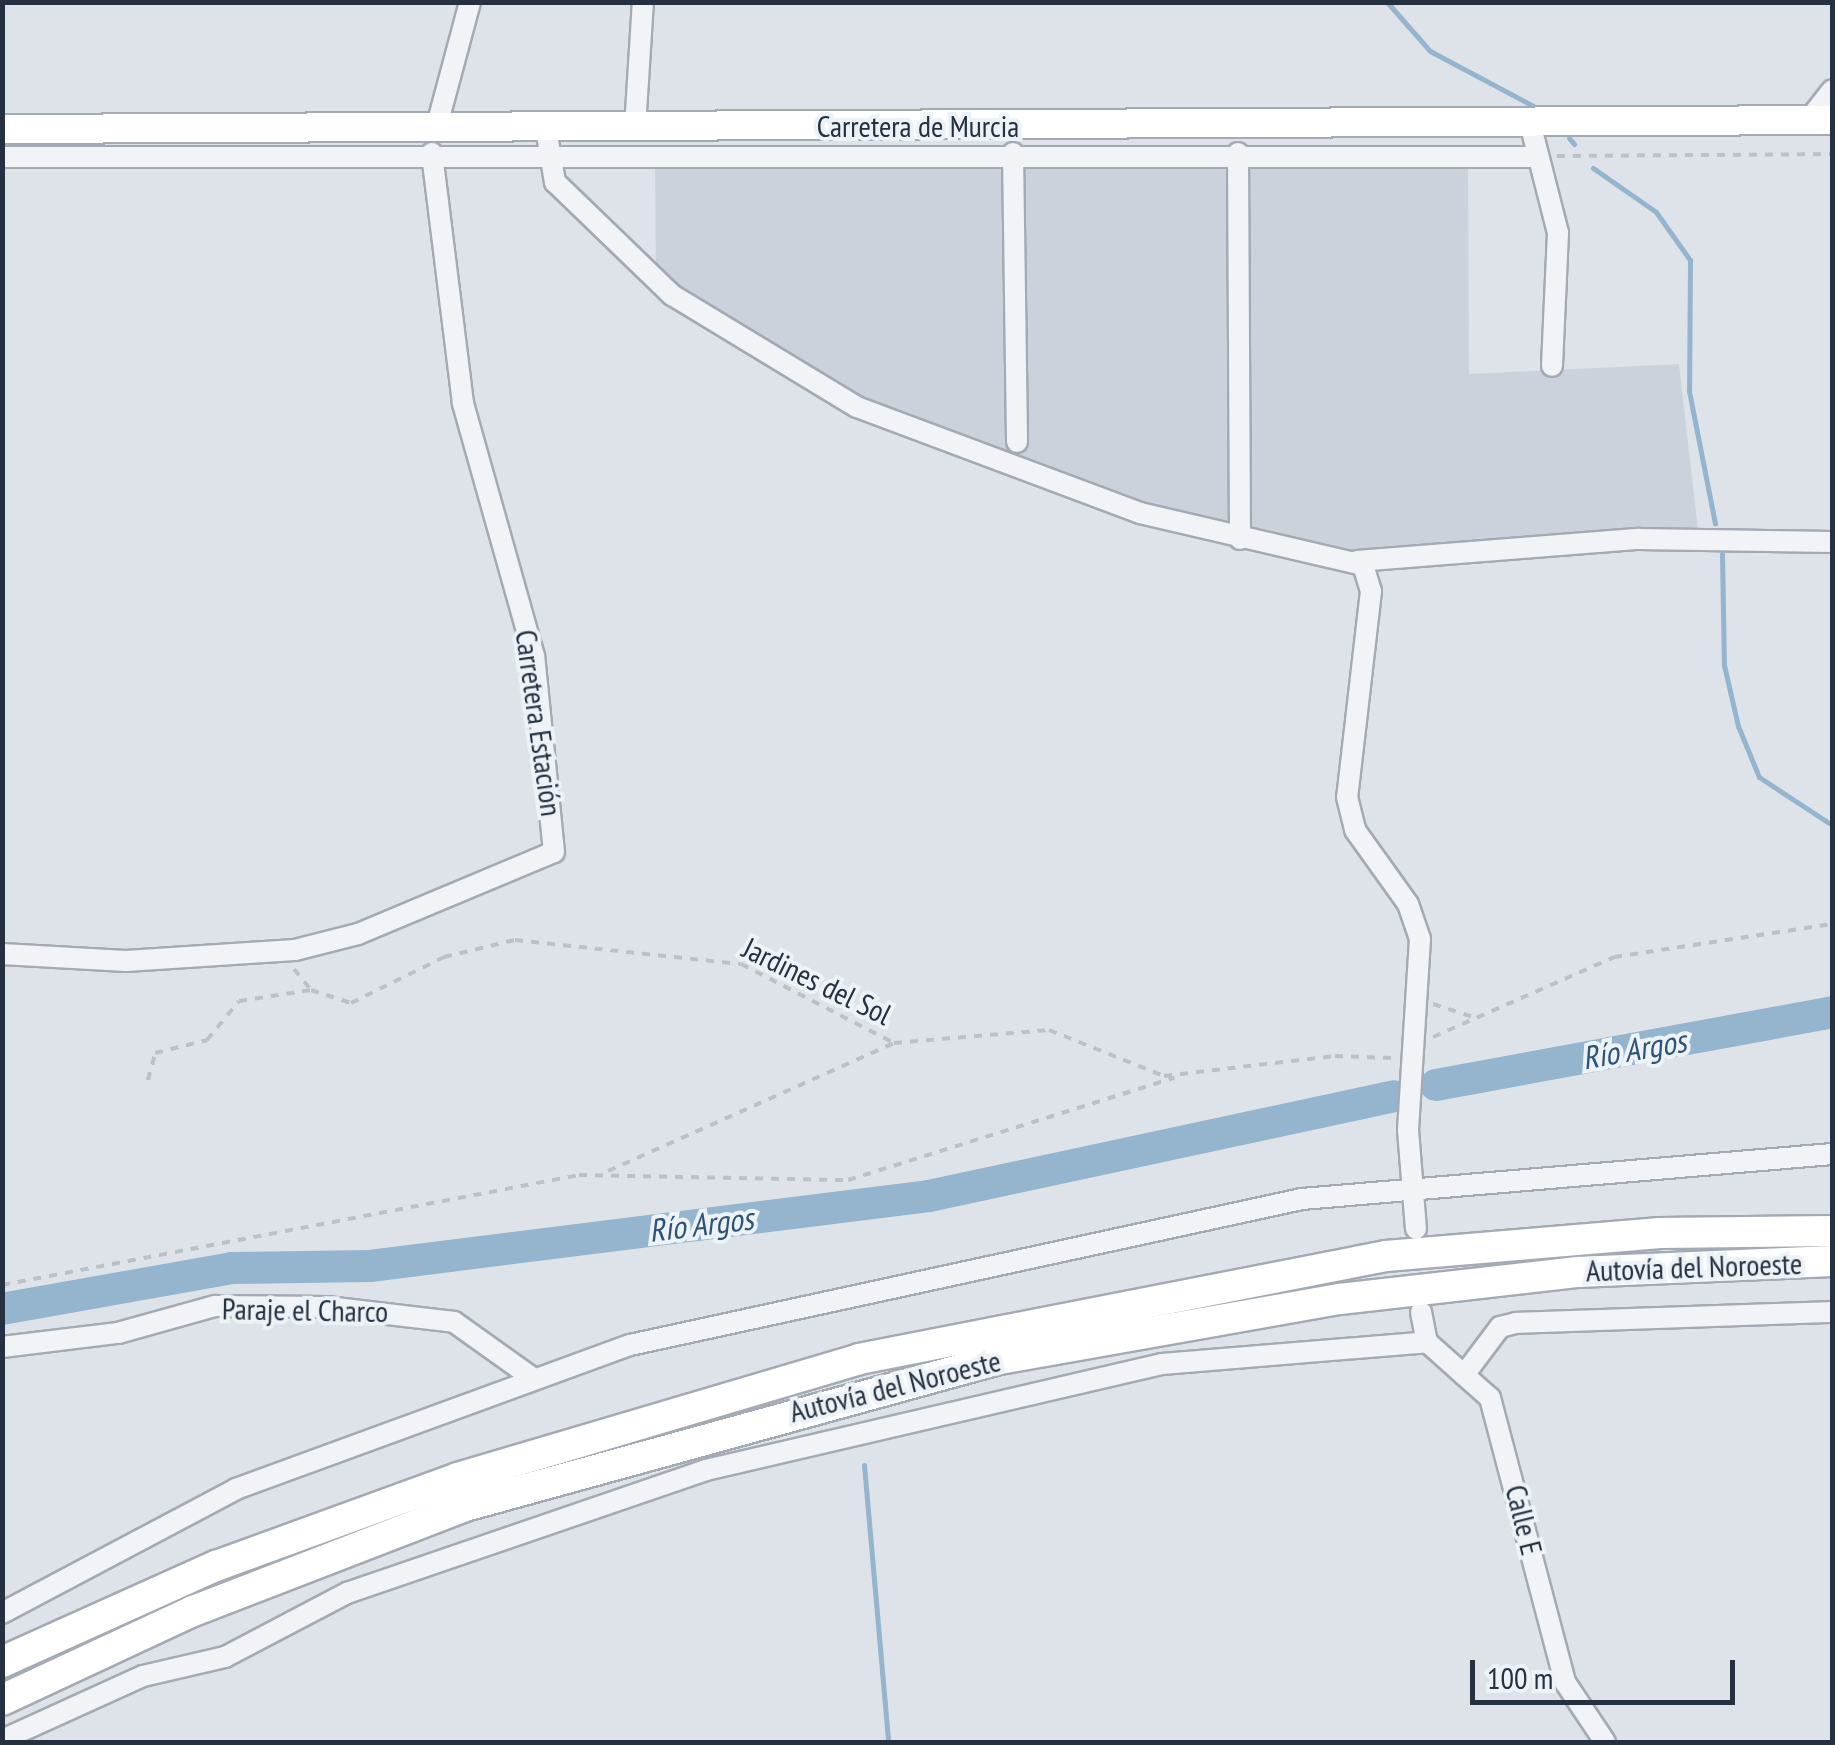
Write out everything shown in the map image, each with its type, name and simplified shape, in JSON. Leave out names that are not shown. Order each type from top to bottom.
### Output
[{"type":"highway","name":"Autovía del Noroeste","points":[[2,1662],[216,1566],[458,1478],[877,1355],[1386,1256],[1660,1233],[1832,1231]]},
{"type":"highway","name":"Autovía del Noroeste","points":[[2,1700],[193,1611],[465,1506],[999,1359],[1340,1299],[1578,1272],[1832,1262]]},
{"type":"main road","name":"Carretera de Murcia","points":[[2,129],[157,140],[546,141],[635,128],[1820,120]]},
{"type":"street","points":[[434,141],[470,2]]},
{"type":"street","points":[[635,128],[643,2]]},
{"type":"street","points":[[1820,120],[1832,90]]},
{"type":"street","points":[[1530,123],[1557,223],[1552,366]]},
{"type":"street","points":[[2,156],[157,140]]},
{"type":"street","name":"Carretera Estación","points":[[2,954],[126,961],[282,952],[368,930],[556,847],[519,581],[463,403],[434,141]]},
{"type":"street","points":[[1537,156],[1013,153],[546,141],[566,194],[701,320],[857,408],[1140,513],[1240,539],[1357,561],[1639,539],[1832,542]]},
{"type":"street","points":[[1013,153],[1017,442]]},
{"type":"street","points":[[1238,153],[1240,539]]},
{"type":"street","points":[[1357,561],[1371,591],[1350,813],[1417,924],[1422,988],[1413,1186],[1416,1229]]},
{"type":"street","points":[[2,1613],[236,1490],[531,1377],[630,1345],[1181,1221],[1413,1186],[1832,1154]]},
{"type":"street","name":"Paraje el Charco","points":[[2,1347],[118,1333],[215,1306],[327,1307],[454,1322],[531,1377]]},
{"type":"street","points":[[2,1740],[143,1676],[225,1657],[330,1600],[706,1470],[1162,1364],[1427,1342],[1421,1312]]},
{"type":"street","points":[[1464,1375],[1500,1327],[1516,1323],[1832,1312]]},
{"type":"street","name":"Calle E","points":[[1427,1342],[1490,1398],[1566,1682],[1605,1742]]},
{"type":"path","points":[[1537,156],[1832,154]]},
{"type":"path","points":[[1418,1052],[1476,1016],[1614,957],[1832,924]]},
{"type":"path","name":"Jardines del Sol","points":[[148,1080],[155,1053],[206,1040],[239,1002],[311,990],[366,1000],[491,939],[644,951],[741,964],[894,1043],[1048,1030],[1178,1076],[1334,1056],[1418,1052]]},
{"type":"path","points":[[282,952],[311,990]]},
{"type":"path","points":[[1422,988],[1438,1007],[1476,1016]]},
{"type":"path","points":[[605,1173],[894,1043]]},
{"type":"path","points":[[2,1285],[203,1240],[605,1173],[848,1180],[1178,1076]]},
{"type":"shaded area","points":[[655,154],[1468,156],[1469,374],[1679,364],[1699,539],[1357,561],[1219,534],[889,421],[656,280]]},
{"type":"waterway","points":[[1387,2],[1430,51],[1541,110]]},
{"type":"waterway","points":[[1569,138],[1574,144]]},
{"type":"waterway","points":[[1593,168],[1656,212],[1690,260],[1689,391],[1715,523]]},
{"type":"waterway","points":[[1722,554],[1724,665],[1738,726],[1759,777],[1832,825]]},
{"type":"waterway","name":"Río Argos","points":[[1436,1085],[1832,1012]]},
{"type":"waterway","name":"Río Argos","points":[[2,1309],[232,1268],[370,1266],[929,1196],[1394,1096]]},
{"type":"waterway","points":[[864,1465],[888,1742]]}]
